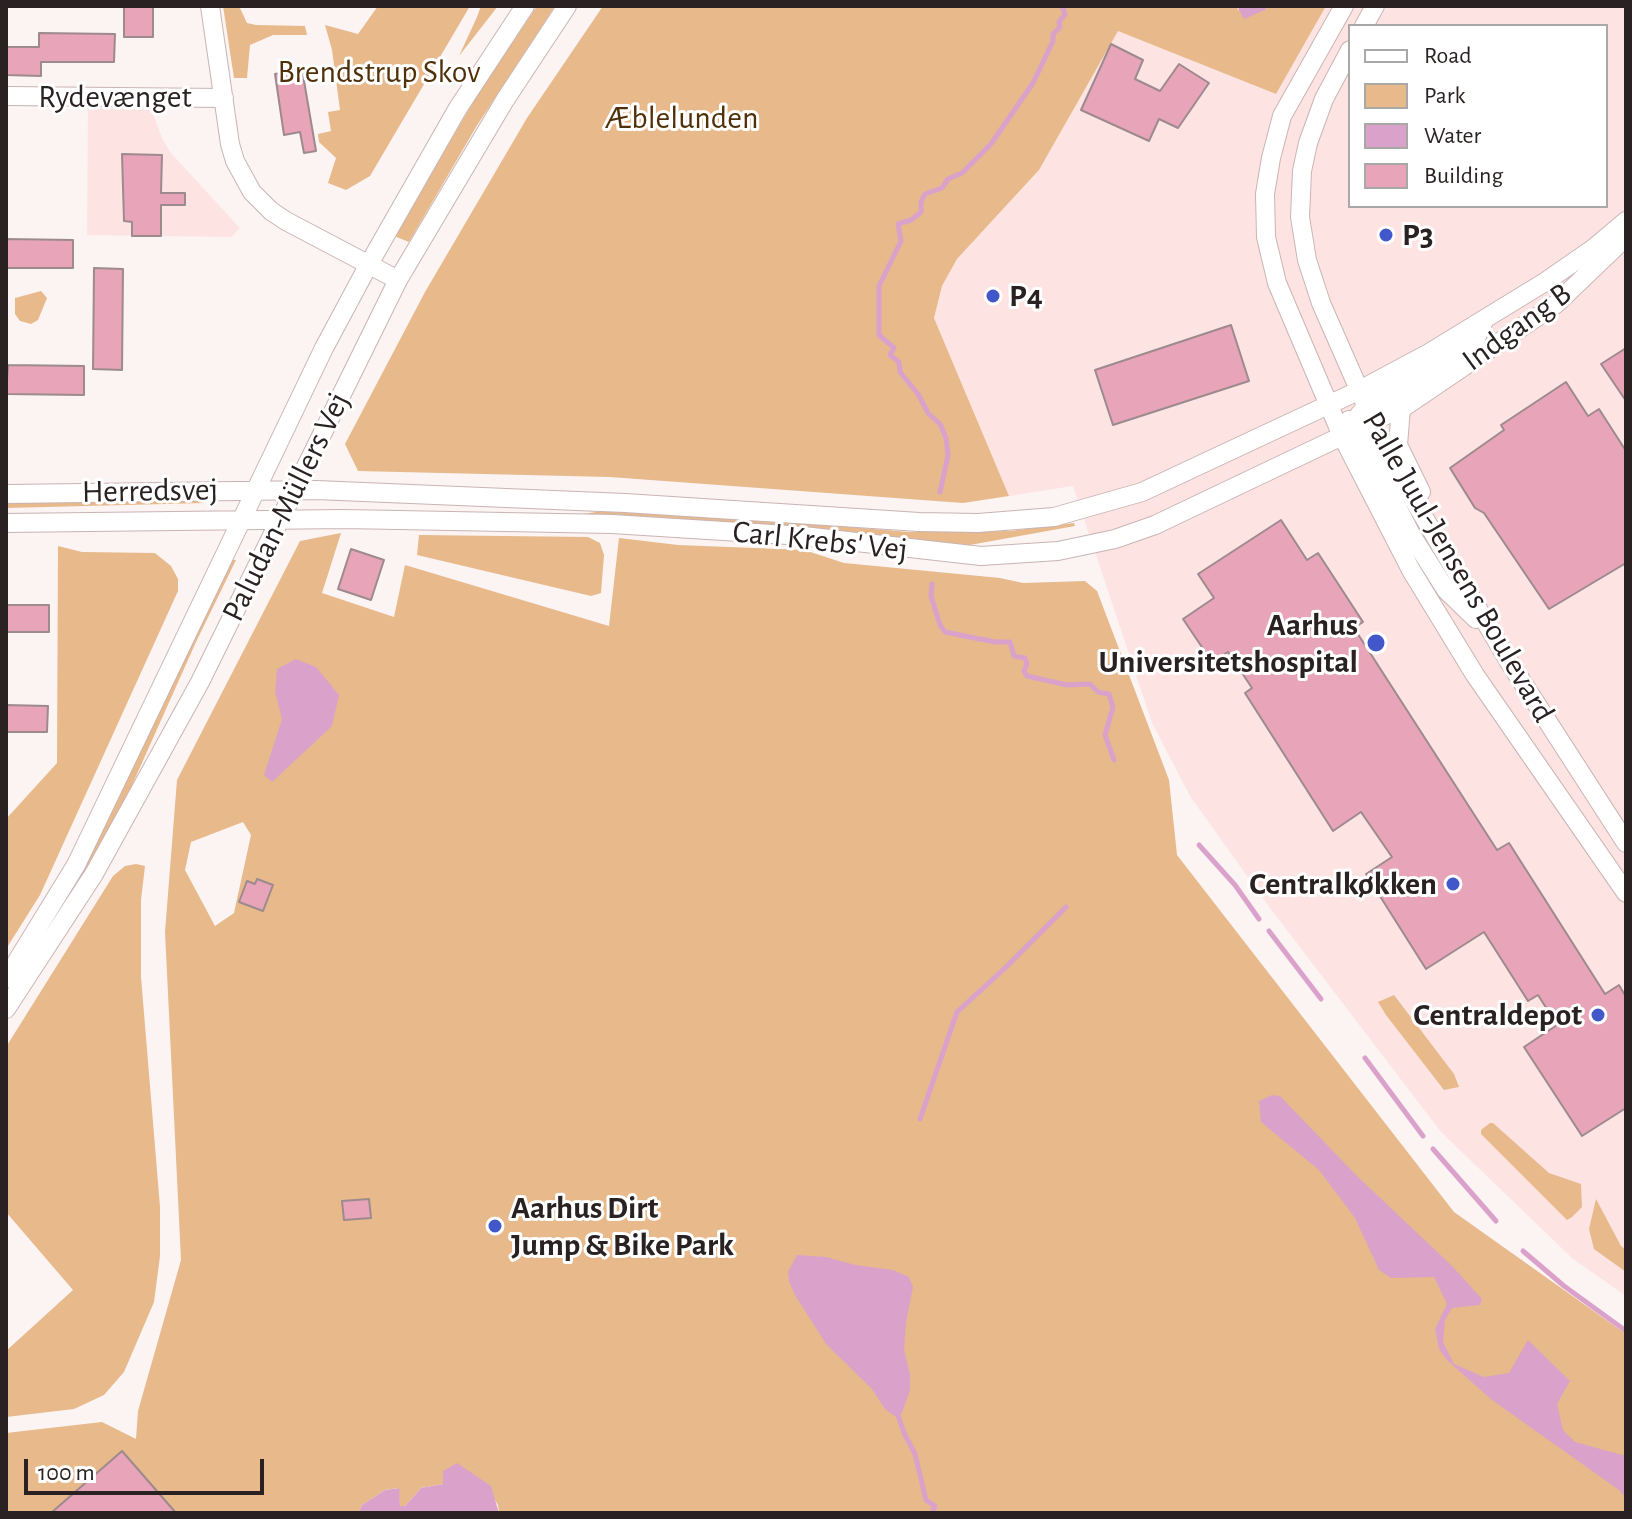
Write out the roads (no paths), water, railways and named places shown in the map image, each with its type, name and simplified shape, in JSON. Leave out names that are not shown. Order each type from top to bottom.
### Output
[{"type":"street","name":"Rydevænget","points":[[210,6],[230,144],[235,161],[252,192],[286,221],[398,280]]},
{"type":"street","name":"Paludan-Müllers Vej","points":[[6,979],[76,865],[324,348],[458,108],[525,6]]},
{"type":"street","name":"Paludan-Müllers Vej","points":[[6,1009],[94,874],[200,682],[398,280],[489,125],[567,6]]},
{"type":"street","name":"Palle Juul-Jensens Boulevard","points":[[1344,6],[1282,116],[1271,158],[1265,194],[1266,237],[1277,283],[1328,403],[1358,418],[1389,458],[1495,638],[1626,843]]},
{"type":"street","points":[[1365,24],[1375,6]]},
{"type":"street","name":"Palle Juul-Jensens Boulevard","points":[[1348,54],[1324,99],[1308,143],[1302,171],[1300,217],[1307,260],[1358,418],[1411,570],[1540,773],[1626,893]]},
{"type":"street","name":"Rydevænget","points":[[6,96],[224,98]]},
{"type":"street","points":[[1495,638],[1446,590],[1412,536],[1358,418],[1476,338],[1486,316],[1545,282],[1626,221]]},
{"type":"street","name":"Indgang B","points":[[1358,418],[1401,408],[1556,304],[1626,237]]},
{"type":"street","name":"Carl Krebs' Vej","points":[[295,490],[625,503],[919,522],[1021,521],[1054,517],[1142,492],[1328,403],[1358,418]]},
{"type":"street","points":[[1401,408],[1398,445],[1426,502],[1450,563]]},
{"type":"street","name":"Carl Krebs' Vej","points":[[241,521],[344,519],[654,526],[803,536],[981,556],[1024,554],[1115,539],[1155,525],[1358,418]]},
{"type":"street","name":"Herredsvej","points":[[6,494],[295,490]]},
{"type":"street","name":"Herredsvej","points":[[6,523],[241,521]]},
{"type":"water","points":[[1237,6],[1268,6],[1244,19]]},
{"type":"water","points":[[296,659],[316,667],[339,695],[332,726],[272,782],[264,775],[282,719],[275,692],[277,669]]},
{"type":"water","points":[[1272,1095],[1280,1096],[1482,1299],[1480,1305],[1452,1308],[1445,1320],[1443,1342],[1454,1364],[1484,1377],[1509,1373],[1528,1340],[1570,1381],[1557,1404],[1563,1430],[1575,1442],[1626,1456],[1626,1498],[1492,1400],[1448,1361],[1439,1349],[1435,1329],[1447,1304],[1434,1277],[1391,1278],[1379,1270],[1355,1218],[1319,1170],[1261,1122],[1259,1101]]},
{"type":"water","points":[[797,1255],[826,1257],[893,1270],[909,1277],[913,1287],[904,1350],[910,1390],[902,1413],[896,1417],[885,1409],[872,1389],[826,1344],[795,1295],[788,1272]]},
{"type":"water","points":[[457,1463],[491,1486],[499,1513],[358,1513],[362,1505],[385,1490],[399,1488],[400,1506],[405,1506],[421,1488],[443,1484],[443,1471]]},
{"type":"waterway","points":[[940,492],[948,455],[946,438],[940,424],[928,413],[918,394],[900,372],[899,362],[890,355],[894,348],[879,335],[879,286],[901,241],[898,224],[911,220],[921,212],[925,194],[942,188],[948,179],[962,173],[991,144],[1033,83],[1053,41],[1053,34],[1060,27],[1059,22],[1065,14],[1062,6]]},
{"type":"waterway","points":[[932,584],[931,596],[945,632],[1010,642],[1014,656],[1025,658],[1027,664],[1024,671],[1027,676],[1067,685],[1090,684],[1098,692],[1109,694],[1113,707],[1105,735],[1114,760]]},
{"type":"waterway","points":[[1199,845],[1235,885],[1259,919]]},
{"type":"waterway","points":[[920,1119],[957,1012],[1066,907]]},
{"type":"waterway","points":[[1269,931],[1321,999]]},
{"type":"waterway","points":[[1365,1058],[1423,1136]]},
{"type":"waterway","points":[[1433,1149],[1496,1221]]},
{"type":"waterway","points":[[1523,1251],[1564,1286],[1626,1331]]},
{"type":"waterway","points":[[896,1409],[915,1454],[926,1500],[935,1506],[932,1513]]},
{"type":"place","name":"P3","points":[[1386,235]]},
{"type":"place","name":"P4","points":[[993,296]]},
{"type":"place","name":"Aarhus Universitetshospital","points":[[1376,643]]},
{"type":"place","name":"Centralkøkken","points":[[1453,884]]},
{"type":"place","name":"Centraldepot","points":[[1598,1015]]},
{"type":"place","name":"Aarhus Dirt Jump & Bike Park","points":[[495,1226]]},
{"type":"park label","name":"Brendstrup Skov","points":[[379,72]]},
{"type":"park label","name":"Æblelunden","points":[[682,118]]}]
